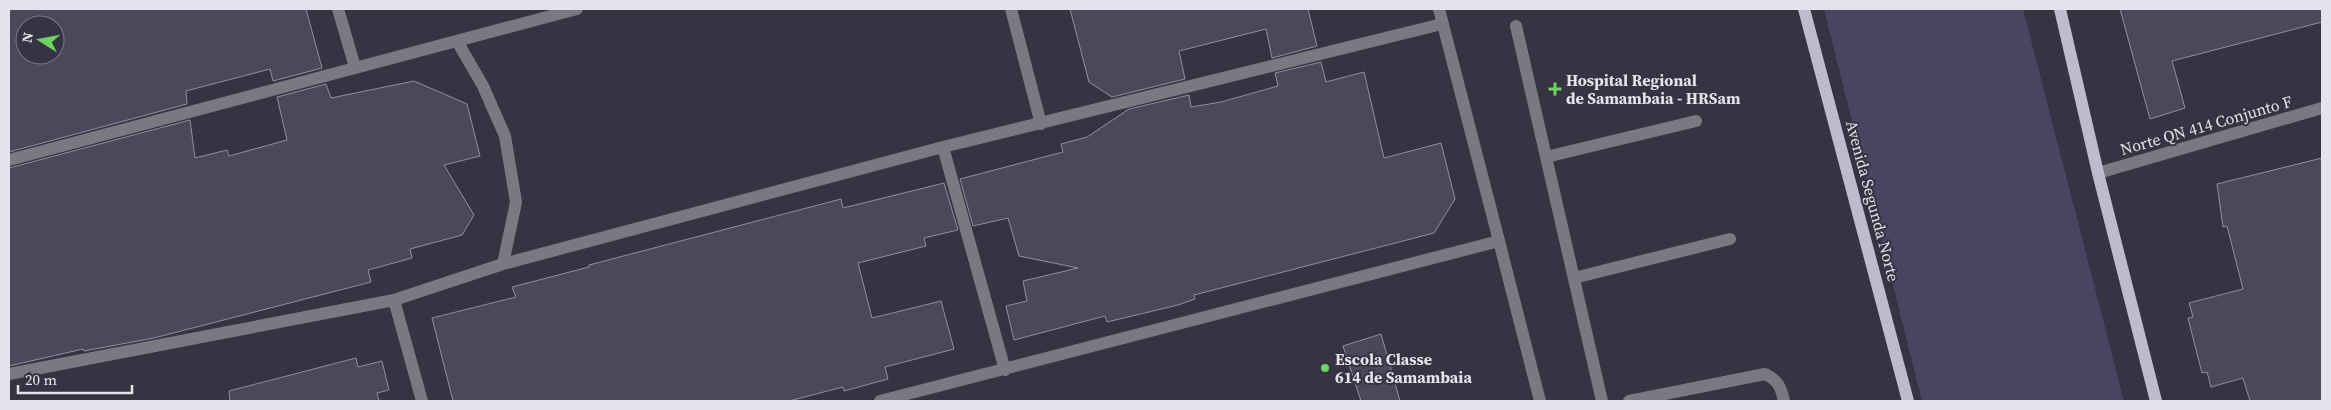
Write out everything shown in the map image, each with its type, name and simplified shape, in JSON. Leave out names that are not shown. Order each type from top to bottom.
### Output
[{"type":"main road","name":"Avenida Segunda Norte","points":[[1804,9],[1908,401]]},
{"type":"main road","points":[[2060,9],[2098,173],[2156,401]]},
{"type":"street","points":[[338,9],[355,67]]},
{"type":"street","points":[[9,160],[577,9]]},
{"type":"street","points":[[1012,9],[1040,124]]},
{"type":"street","points":[[1438,9],[1540,401]]},
{"type":"street","points":[[9,374],[394,300],[503,264],[943,146],[1040,124],[1442,24]]},
{"type":"street","points":[[1516,26],[1602,401]]},
{"type":"street","points":[[457,41],[483,86],[505,136],[516,202],[503,264]]},
{"type":"street","name":"Norte QN 414 Conjunto F","points":[[2098,173],[2322,108]]},
{"type":"street","points":[[1546,157],[1696,121]]},
{"type":"street","points":[[943,146],[1005,370]]},
{"type":"street","points":[[1574,278],[1730,239]]},
{"type":"street","points":[[880,401],[1499,241]]},
{"type":"street","points":[[394,300],[422,401]]},
{"type":"street","points":[[1629,401],[1765,374],[1774,378],[1781,386],[1784,401]]},
{"type":"shaded area","points":[[1824,9],[2023,9],[2124,401],[1922,401]]},
{"type":"building","points":[[9,9],[306,9],[322,68],[273,81],[270,69],[186,91],[187,104],[9,152]]},
{"type":"building","points":[[1070,9],[1308,9],[1317,46],[1272,58],[1266,29],[1179,51],[1185,79],[1112,97],[1089,82]]},
{"type":"building","points":[[2120,9],[2322,9],[2322,22],[2172,61],[2185,108],[2150,119]]},
{"type":"building","points":[[1321,62],[1326,82],[1364,72],[1384,158],[1441,143],[1455,199],[1434,233],[1194,295],[1195,299],[1178,305],[1107,322],[1105,316],[1014,340],[1006,306],[1027,301],[1023,281],[1078,268],[1019,256],[1008,218],[973,226],[960,179],[1063,152],[1061,144],[1087,137],[1129,109],[1189,95],[1191,107],[1221,102],[1278,86],[1275,73]]},
{"type":"building","points":[[414,81],[467,104],[480,156],[444,165],[474,215],[462,235],[410,249],[412,258],[368,270],[371,282],[154,338],[84,351],[83,349],[9,366],[9,168],[190,120],[195,158],[227,150],[229,156],[287,140],[277,97],[326,84],[331,98]]},
{"type":"building","points":[[2322,158],[2322,401],[2250,401],[2243,378],[2211,387],[2207,372],[2202,373],[2188,318],[2193,317],[2189,303],[2243,289],[2227,226],[2223,227],[2217,184]]},
{"type":"building","points":[[944,183],[958,230],[924,238],[926,246],[858,263],[872,318],[941,301],[954,349],[885,367],[888,379],[844,391],[843,387],[789,401],[453,401],[432,318],[516,297],[512,287],[589,267],[589,265],[841,199],[843,208]]},
{"type":"building","points":[[1381,334],[1400,401],[1361,401],[1343,346]]},
{"type":"building","points":[[356,358],[358,367],[382,361],[389,390],[377,393],[379,401],[230,401],[229,391]]},
{"type":"place","name":"Hospital Regional de Samambaia - HRSam","points":[[1555,89]]},
{"type":"place","name":"Escola Classe 614 de Samambaia","points":[[1325,368]]}]
